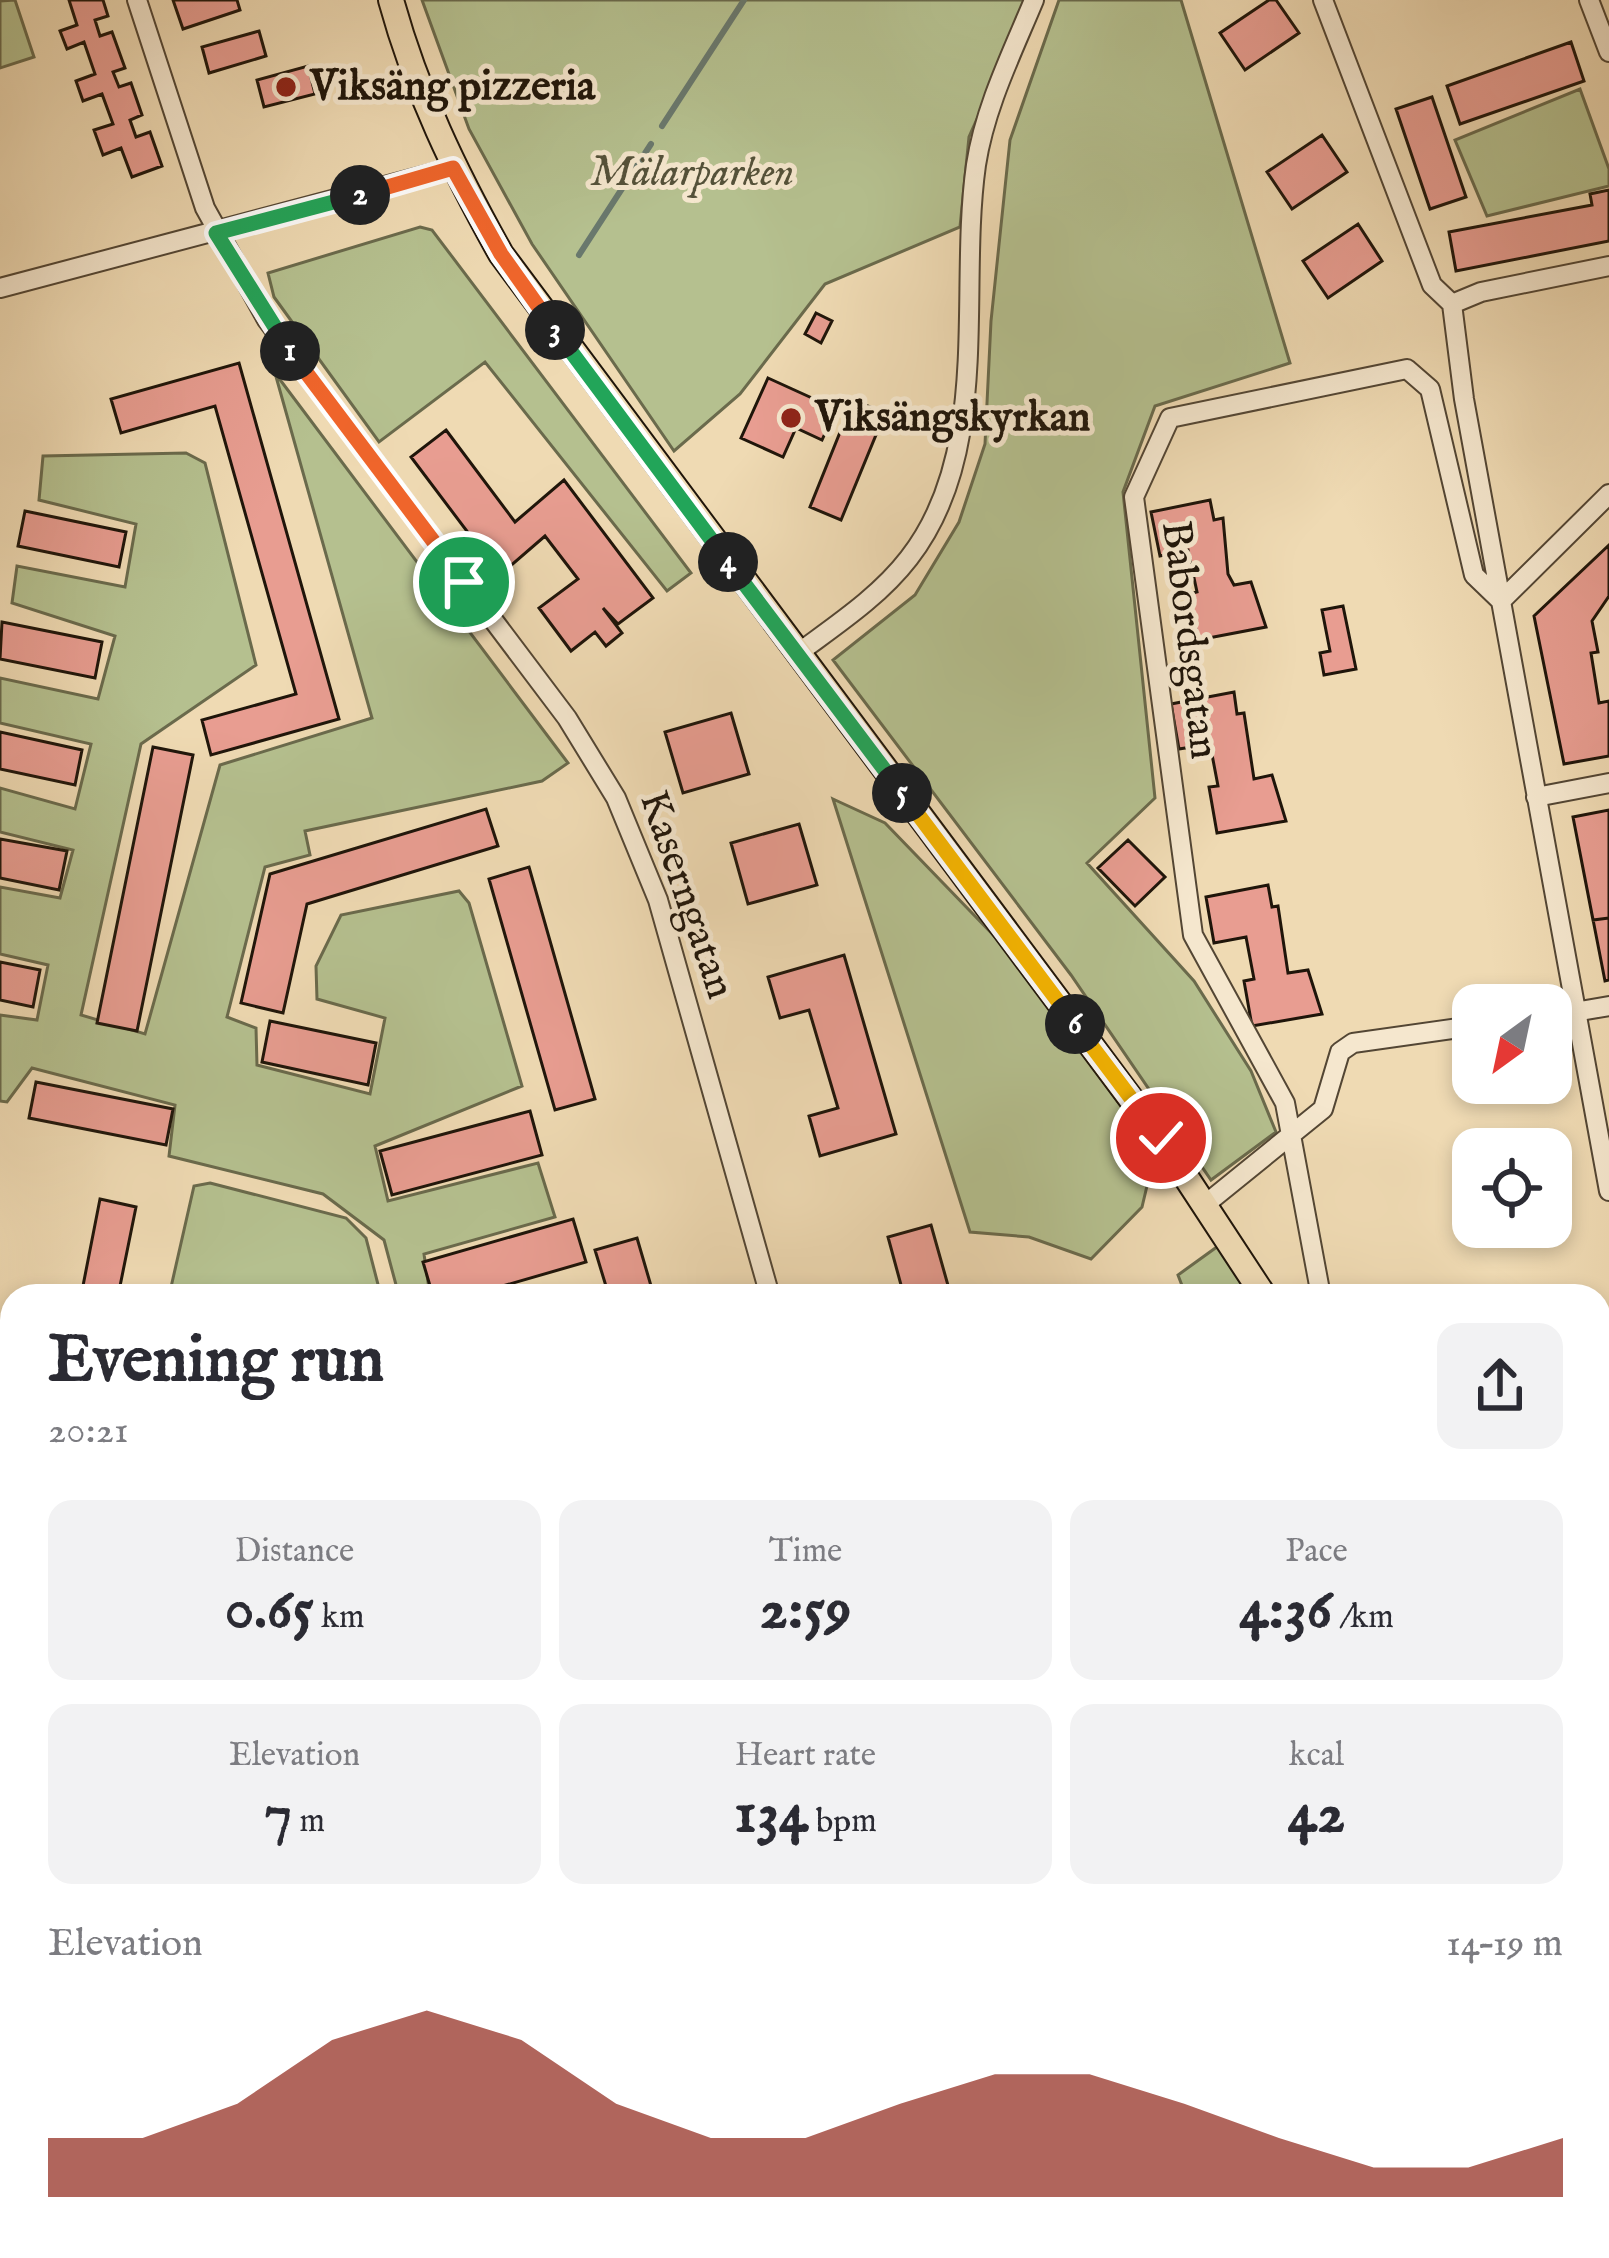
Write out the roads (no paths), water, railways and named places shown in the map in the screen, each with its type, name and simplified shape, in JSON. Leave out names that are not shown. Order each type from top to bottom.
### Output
[{"type":"main road","points":[[391,0],[410,68],[453,168],[501,254],[1207,1203],[1257,1284]]},
{"type":"street","name":"Kaserngatan","points":[[137,0],[216,233],[266,320],[567,718],[616,798],[658,900],[767,1284]]},
{"type":"street","points":[[797,654],[866,602],[907,561],[948,485],[960,429],[976,169],[988,113],[1034,0]]},
{"type":"street","points":[[1323,0],[1432,285],[1452,304]]},
{"type":"street","points":[[1589,0],[1609,52]]},
{"type":"street","points":[[0,288],[453,168]]},
{"type":"street","points":[[1452,304],[1481,292],[1609,266]]},
{"type":"street","points":[[1452,304],[1450,321],[1609,1191]]},
{"type":"street","name":"Babordsgatan","points":[[1290,1137],[1286,1103],[1193,935],[1134,497],[1171,418],[1407,369],[1430,389],[1474,575],[1501,601]]},
{"type":"street","points":[[1501,601],[1609,494]]},
{"type":"street","points":[[1536,797],[1609,783]]},
{"type":"street","points":[[1572,1013],[1609,1006]]},
{"type":"street","points":[[1207,1203],[1323,1109],[1340,1052],[1353,1043],[1452,1029]]},
{"type":"street","points":[[1290,1137],[1319,1284]]},
{"type":"waterway","points":[[662,126],[744,0]]},
{"type":"waterway","points":[[579,255],[651,144]]},
{"type":"place","name":"Viksäng pizzeria","points":[[286,87]]},
{"type":"place","name":"Viksängskyrkan","points":[[791,418]]},
{"type":"park label","name":"Mälarparken","points":[[692,173]]}]
